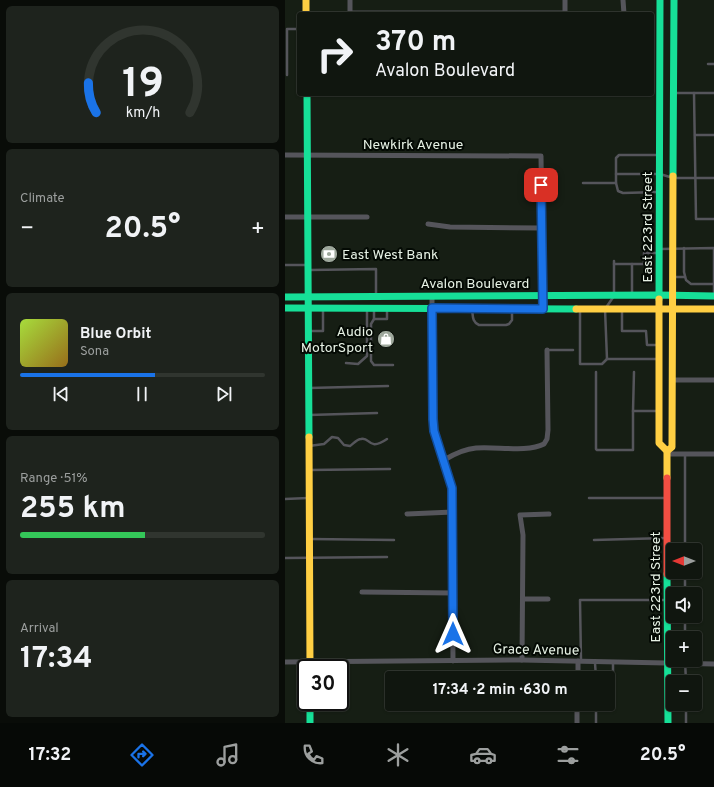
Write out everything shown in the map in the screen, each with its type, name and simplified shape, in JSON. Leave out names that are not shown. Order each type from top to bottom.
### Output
[{"type":"main road","points":[[306,0],[306,12]]},
{"type":"main road","name":"East 223rd Street","points":[[660,0],[659,443],[667,452],[668,587]]},
{"type":"main road","name":"East 223rd Street","points":[[667,452],[672,447],[674,0]]},
{"type":"main road","points":[[307,96],[310,659]]},
{"type":"main road","name":"Avalon Boulevard","points":[[285,297],[714,296]]},
{"type":"main road","name":"Avalon Boulevard","points":[[285,308],[714,309]]},
{"type":"main road","name":"East 223rd Street","points":[[668,667],[668,723]]},
{"type":"main road","points":[[310,711],[310,723]]},
{"type":"street","points":[[350,0],[350,12]]},
{"type":"street","points":[[565,0],[565,12]]},
{"type":"street","points":[[623,0],[624,12]]},
{"type":"street","name":"Newkirk Avenue","points":[[285,155],[541,156],[542,228]]},
{"type":"street","points":[[285,217],[367,217]]},
{"type":"street","points":[[428,224],[450,227],[542,228],[543,309]]},
{"type":"street","points":[[432,296],[434,431],[452,488],[453,661]]},
{"type":"street","points":[[444,460],[464,450],[477,448],[532,448],[544,444],[547,438],[548,430],[547,350]]},
{"type":"street","points":[[672,380],[714,380]]},
{"type":"street","points":[[667,452],[685,454],[714,454]]},
{"type":"street","points":[[407,514],[453,512]]},
{"type":"street","points":[[522,660],[523,535],[520,514],[549,514]]},
{"type":"street","points":[[362,592],[453,593]]},
{"type":"street","points":[[523,599],[548,599]]},
{"type":"street","name":"Grace Avenue","points":[[349,664],[522,660],[666,663]]},
{"type":"street","name":"Grace Avenue","points":[[285,662],[297,663]]},
{"type":"street","points":[[578,671],[579,662]]},
{"type":"street","name":"Grace Avenue","points":[[702,663],[714,664]]},
{"type":"street","points":[[577,711],[577,723]]},
{"type":"lane","points":[[287,75],[287,29],[297,29]]},
{"type":"lane","points":[[707,64],[714,64]]},
{"type":"lane","points":[[673,93],[714,93]]},
{"type":"lane","points":[[694,94],[696,219],[714,219]]},
{"type":"lane","points":[[695,135],[714,135]]},
{"type":"lane","points":[[660,155],[618,156],[616,158],[616,189],[619,192],[660,192]]},
{"type":"lane","points":[[616,174],[660,174],[673,178],[714,178]]},
{"type":"lane","points":[[583,183],[616,183]]},
{"type":"lane","points":[[684,248],[686,280],[690,283],[714,284]]},
{"type":"lane","points":[[607,359],[605,309],[614,296],[614,263],[644,264],[644,253],[684,248],[714,248],[714,296]]},
{"type":"lane","points":[[631,296],[632,264]]},
{"type":"lane","points":[[285,265],[376,269],[376,297]]},
{"type":"lane","points":[[673,277],[685,277]]},
{"type":"lane","points":[[308,331],[323,331],[323,308]]},
{"type":"lane","points":[[371,308],[374,319],[371,324],[372,364],[393,365]]},
{"type":"lane","points":[[346,363],[358,364],[367,356],[371,308]]},
{"type":"lane","points":[[374,319],[387,318],[387,308]]},
{"type":"lane","points":[[472,308],[473,319],[476,324],[506,326],[512,320],[512,308]]},
{"type":"lane","points":[[580,309],[580,364],[602,364],[607,359],[659,359]]},
{"type":"lane","points":[[622,309],[622,331],[646,331],[647,345],[659,345]]},
{"type":"lane","points":[[547,350],[573,350]]},
{"type":"lane","points":[[596,372],[596,449],[633,450],[633,372]]},
{"type":"lane","points":[[309,388],[388,386]]},
{"type":"lane","points":[[633,411],[660,411]]},
{"type":"lane","points":[[309,415],[377,413]]},
{"type":"lane","points":[[309,446],[324,444],[333,437],[338,438],[344,445],[350,446],[361,439],[373,445],[377,445],[387,439]]},
{"type":"lane","points":[[685,454],[685,543]]},
{"type":"lane","points":[[309,470],[390,469]]},
{"type":"lane","points":[[285,499],[309,498]]},
{"type":"lane","points":[[589,498],[667,498]]},
{"type":"lane","points":[[594,540],[668,538]]},
{"type":"lane","points":[[309,539],[394,540]]},
{"type":"lane","points":[[285,558],[387,557]]},
{"type":"lane","points":[[579,662],[580,600],[666,600]]},
{"type":"lane","points":[[595,662],[595,671]]},
{"type":"lane","points":[[613,662],[613,671]]},
{"type":"lane","points":[[596,711],[596,723]]},
{"type":"lane","points":[[686,711],[686,723]]},
{"type":"traffic: fast","points":[[659,299],[660,0]]},
{"type":"traffic: fast","points":[[673,176],[674,0]]},
{"type":"traffic: fast","points":[[307,96],[309,437]]},
{"type":"traffic: fast","points":[[285,297],[714,296]]},
{"type":"traffic: fast","points":[[285,308],[576,309]]},
{"type":"traffic: fast","points":[[667,579],[668,723]]},
{"type":"traffic: fast","points":[[310,711],[310,723]]},
{"type":"traffic: slow","points":[[306,0],[306,12]]},
{"type":"traffic: slow","points":[[667,451],[672,447],[673,176]]},
{"type":"traffic: slow","points":[[659,299],[659,443],[667,451],[667,478]]},
{"type":"traffic: slow","points":[[576,309],[714,309]]},
{"type":"traffic: slow","points":[[309,437],[310,659]]},
{"type":"traffic: jam","points":[[667,478],[667,543]]},
{"type":"place","name":"East West Bank","points":[[329,254]]},
{"type":"place","name":"Audio MotorSport","points":[[386,339]]},
{"type":"route","points":[[453,634],[453,500],[449,474],[437,444],[434,431],[432,308],[543,309],[541,185]]}]
